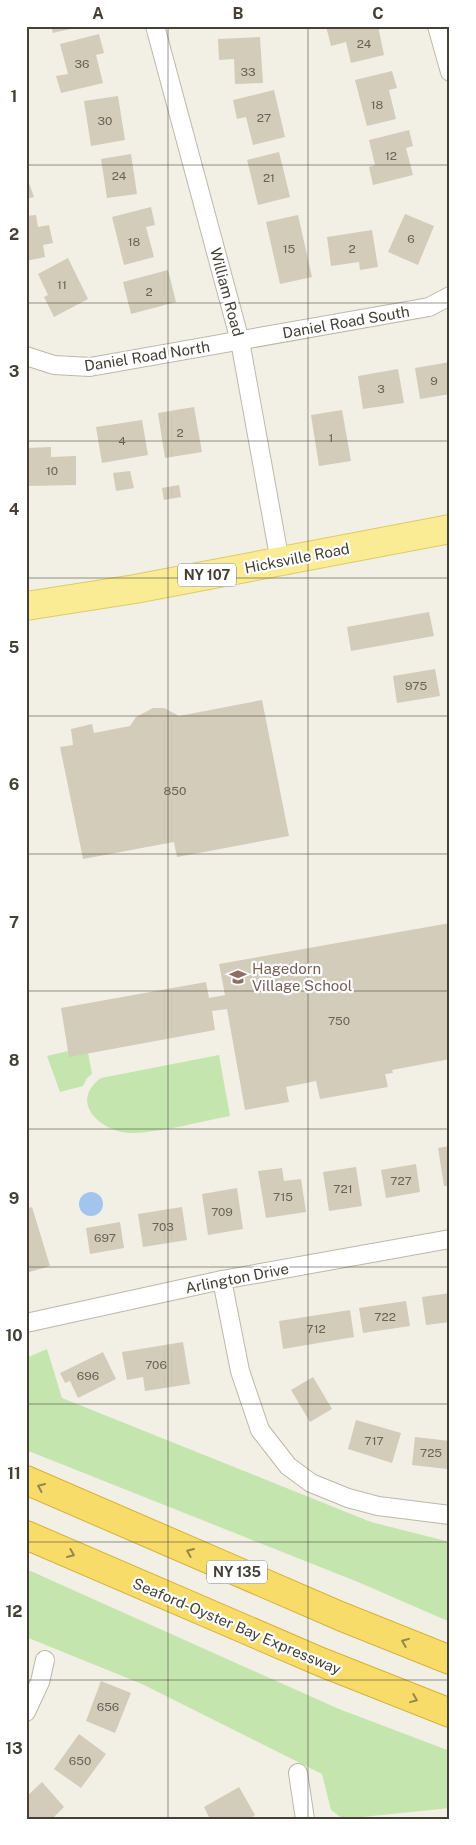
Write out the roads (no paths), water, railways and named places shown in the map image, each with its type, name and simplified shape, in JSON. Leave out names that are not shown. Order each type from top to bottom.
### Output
[{"type":"highway","name":"NY 135","points":[[26,1480],[340,1616],[450,1660]]},
{"type":"highway","name":"Seaford-Oyster Bay Expressway","points":[[26,1535],[321,1662],[450,1713]]},
{"type":"main road","name":"Hicksville Road","points":[[26,606],[135,589],[450,529]]},
{"type":"street","name":"William Road","points":[[155,26],[240,341],[280,562]]},
{"type":"street","points":[[437,26],[450,72]]},
{"type":"street","name":"Daniel Road South","points":[[240,341],[429,308],[450,296]]},
{"type":"street","name":"Daniel Road North","points":[[26,356],[54,365],[90,367],[240,341]]},
{"type":"street","name":"Arlington Drive","points":[[26,1323],[222,1280],[450,1240]]},
{"type":"street","points":[[222,1280],[240,1371],[260,1430],[288,1466],[312,1483],[348,1498],[378,1506],[450,1515]]},
{"type":"street","points":[[26,1712],[40,1682],[45,1660]]},
{"type":"street","points":[[298,1772],[305,1819]]},
{"type":"water","points":[[91,1192],[99,1196],[103,1204],[99,1212],[91,1216],[83,1212],[79,1204],[83,1196]]},
{"type":"place","name":"Hagedorn Village School","points":[[238,977]]}]
